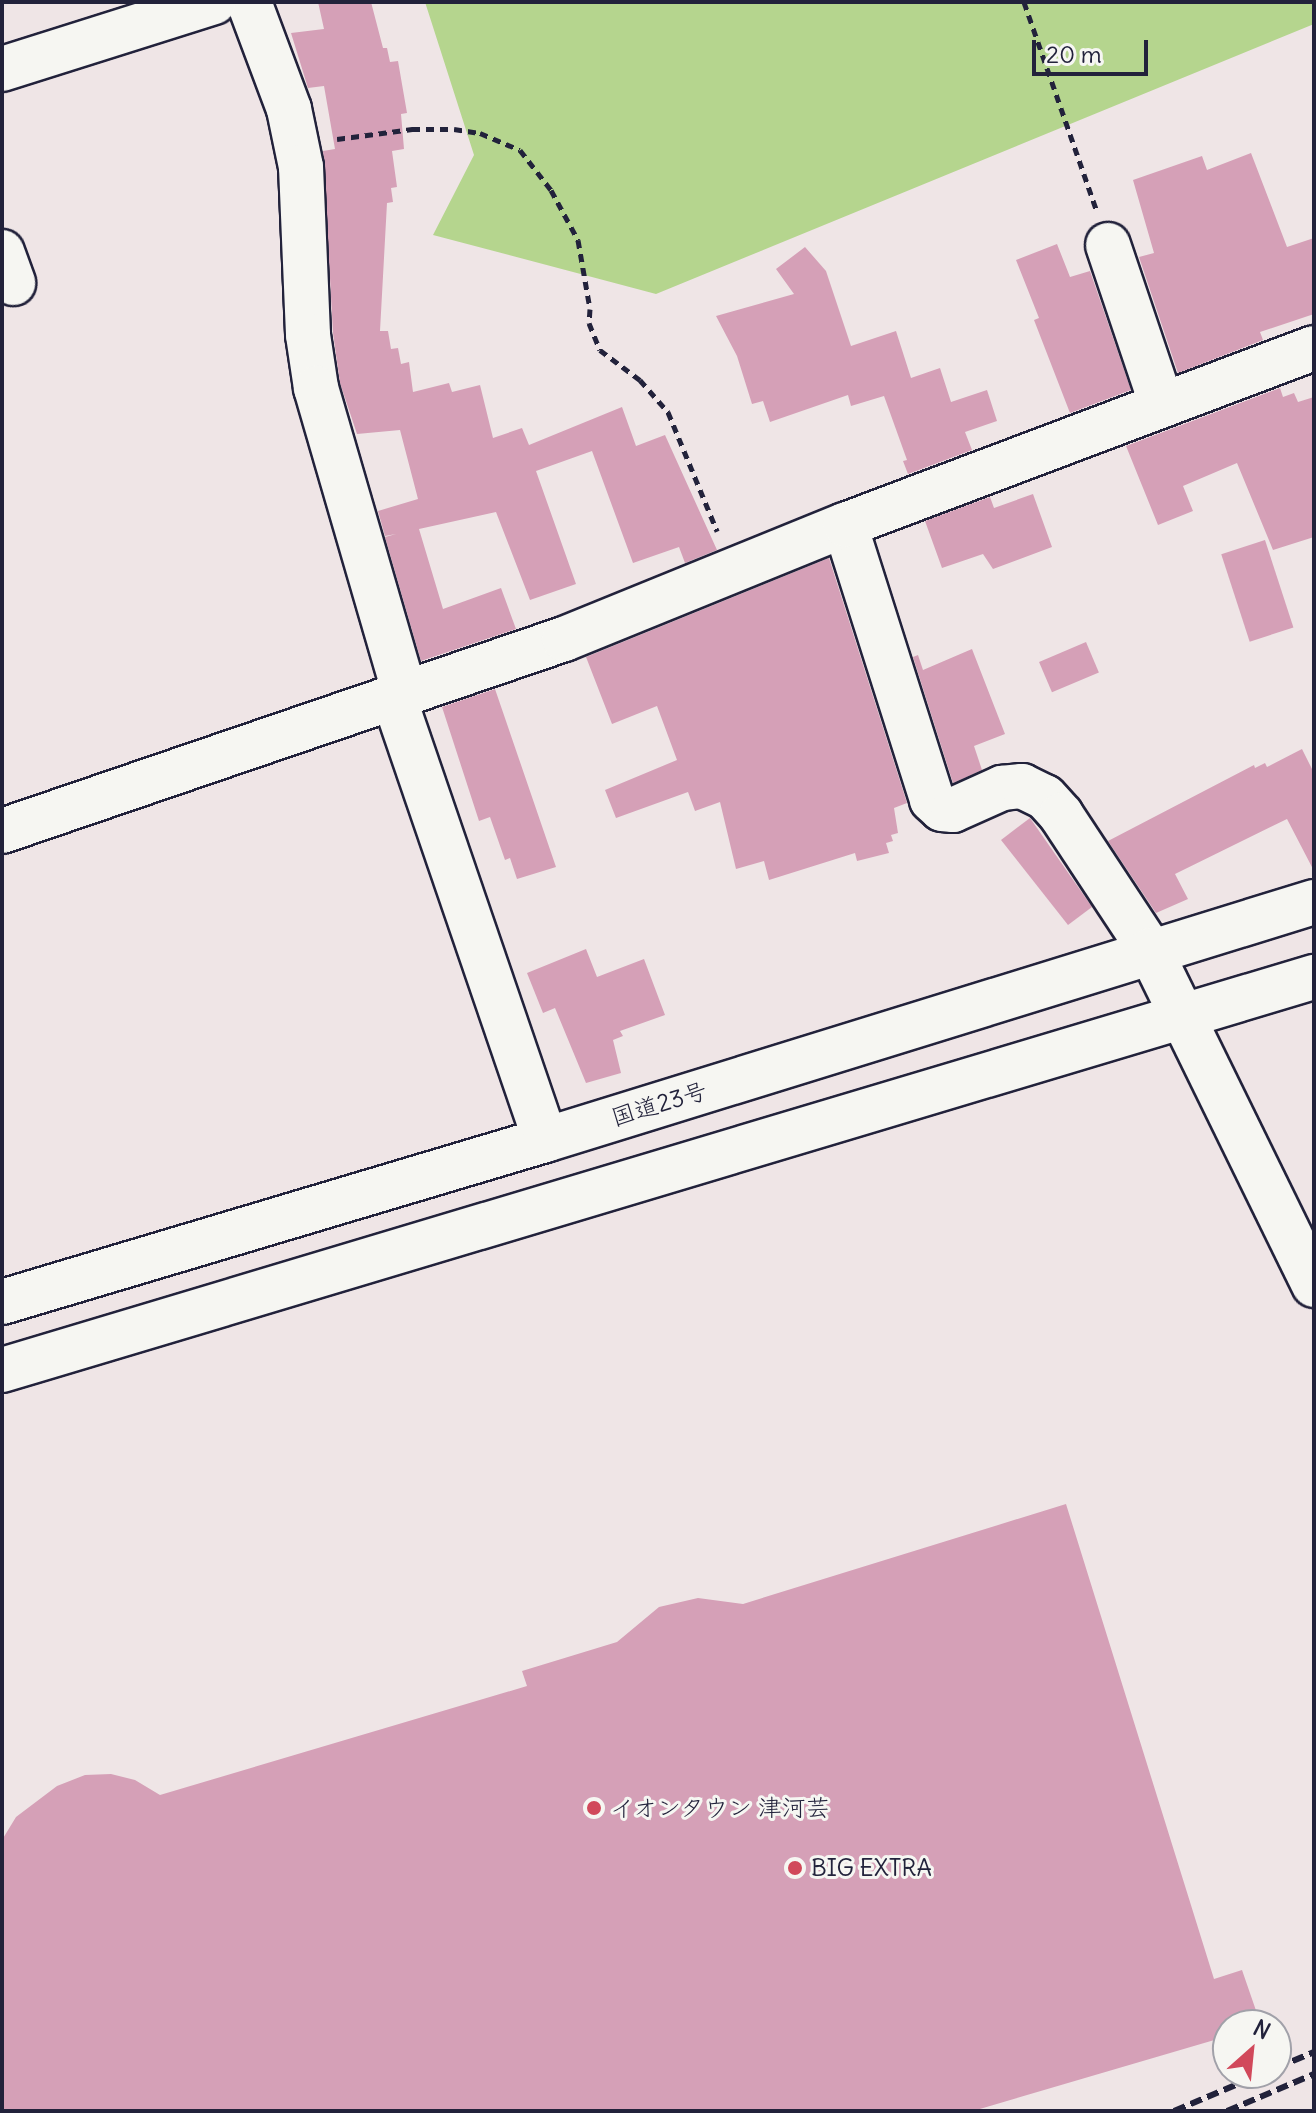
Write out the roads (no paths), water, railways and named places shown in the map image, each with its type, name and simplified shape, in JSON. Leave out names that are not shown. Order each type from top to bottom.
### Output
[{"type":"main road","points":[[2,69],[214,2]]},
{"type":"main road","points":[[249,2],[289,109],[301,167],[308,335],[316,388],[399,697],[545,1140]]},
{"type":"main road","points":[[1108,245],[1162,405]]},
{"type":"main road","points":[[2,831],[564,639],[845,525],[1314,348]]},
{"type":"main road","points":[[845,525],[935,806],[953,810],[1015,785],[1045,797],[1084,847],[1150,950],[1314,1285]]},
{"type":"main road","name":"国道23号","points":[[2,1302],[545,1140],[1150,950],[1314,902]]},
{"type":"main road","points":[[2,1370],[1314,977]]},
{"type":"railway","points":[[1292,2061],[1314,2052]]},
{"type":"railway","points":[[1227,2111],[1314,2074]]},
{"type":"railway","points":[[1174,2111],[1226,2089]]},
{"type":"place","name":"イオンタウン 津河芸","points":[[594,1808]]},
{"type":"place","name":"BIG EXTRA","points":[[795,1868]]}]
